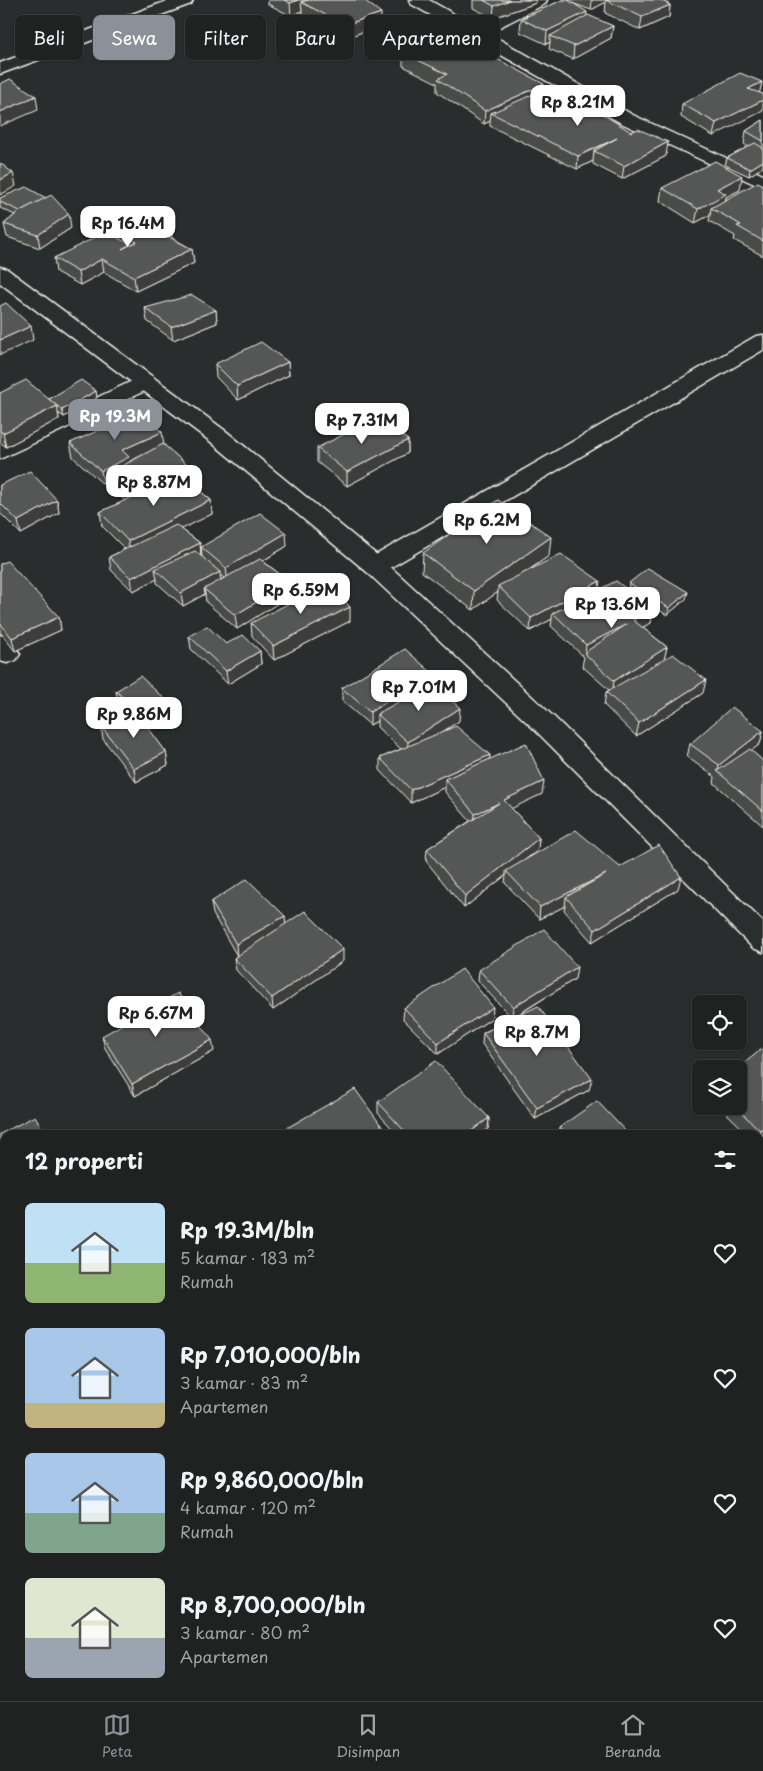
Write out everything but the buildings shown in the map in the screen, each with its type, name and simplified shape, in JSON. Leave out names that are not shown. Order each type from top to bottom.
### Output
[{"type":"street","points":[[0,69],[185,0]]},
{"type":"street","points":[[417,0],[443,15]]},
{"type":"street","points":[[500,20],[539,0]]},
{"type":"street","points":[[500,47],[627,119],[763,182]]},
{"type":"street","points":[[0,273],[219,437],[375,566],[544,723],[763,940]]},
{"type":"street","points":[[375,566],[763,341]]},
{"type":"street","points":[[0,452],[146,382]]}]
